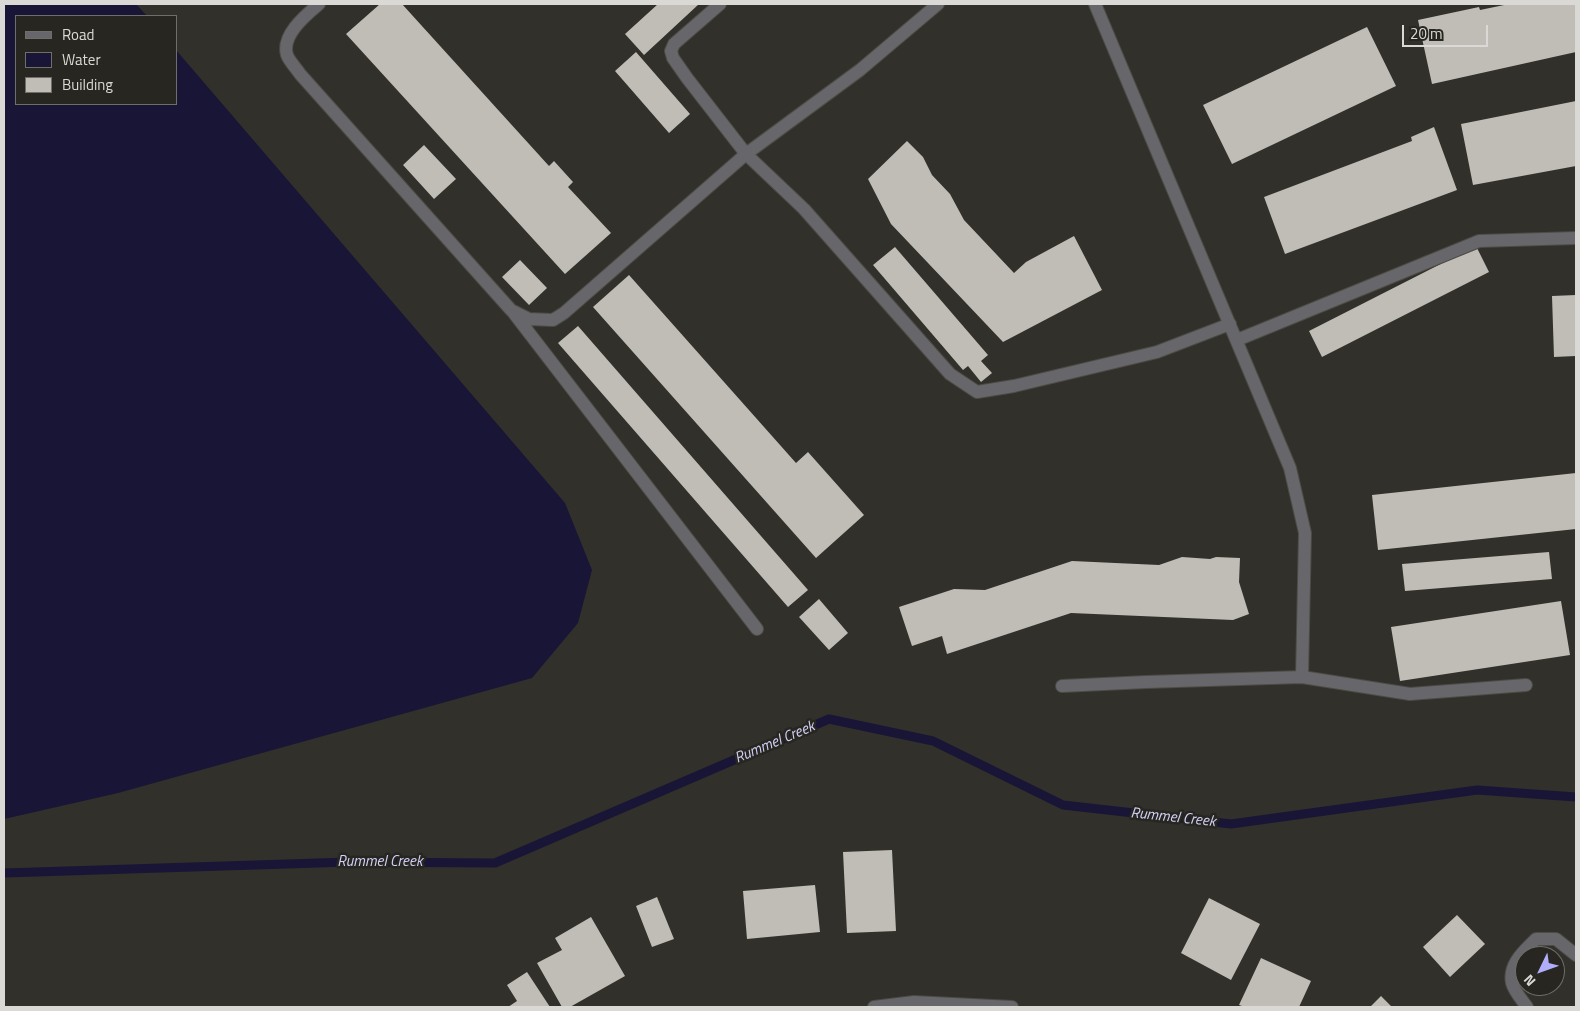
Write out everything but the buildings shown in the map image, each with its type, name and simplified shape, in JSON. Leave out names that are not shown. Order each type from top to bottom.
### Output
[{"type":"street","points":[[319,4],[302,19],[287,37],[287,55],[300,74],[511,310],[757,628]]},
{"type":"street","points":[[720,4],[674,44],[671,51],[673,58],[746,154],[804,209],[950,374],[977,392],[1014,386],[1157,352],[1230,324]]},
{"type":"street","points":[[511,310],[529,319],[553,320],[564,313],[746,154],[860,70],[938,4]]},
{"type":"street","points":[[1095,4],[1290,468],[1305,533],[1302,677]]},
{"type":"street","points":[[1236,340],[1479,242],[1576,238]]},
{"type":"street","points":[[1062,686],[1302,677],[1410,694],[1526,685]]},
{"type":"street","points":[[1527,1007],[1512,983],[1512,970],[1520,955],[1536,939],[1556,939],[1576,955]]},
{"type":"street","points":[[874,1007],[914,1002],[1012,1007]]},
{"type":"water","points":[[4,4],[136,4],[146,15],[15,15],[15,105],[178,105],[178,52],[565,503],[592,570],[578,623],[532,678],[118,793],[4,819]]},
{"type":"waterway","name":"Rummel Creek","points":[[4,873],[349,862],[495,863],[829,719],[933,741],[1063,805],[1231,824],[1477,790],[1576,797]]}]
